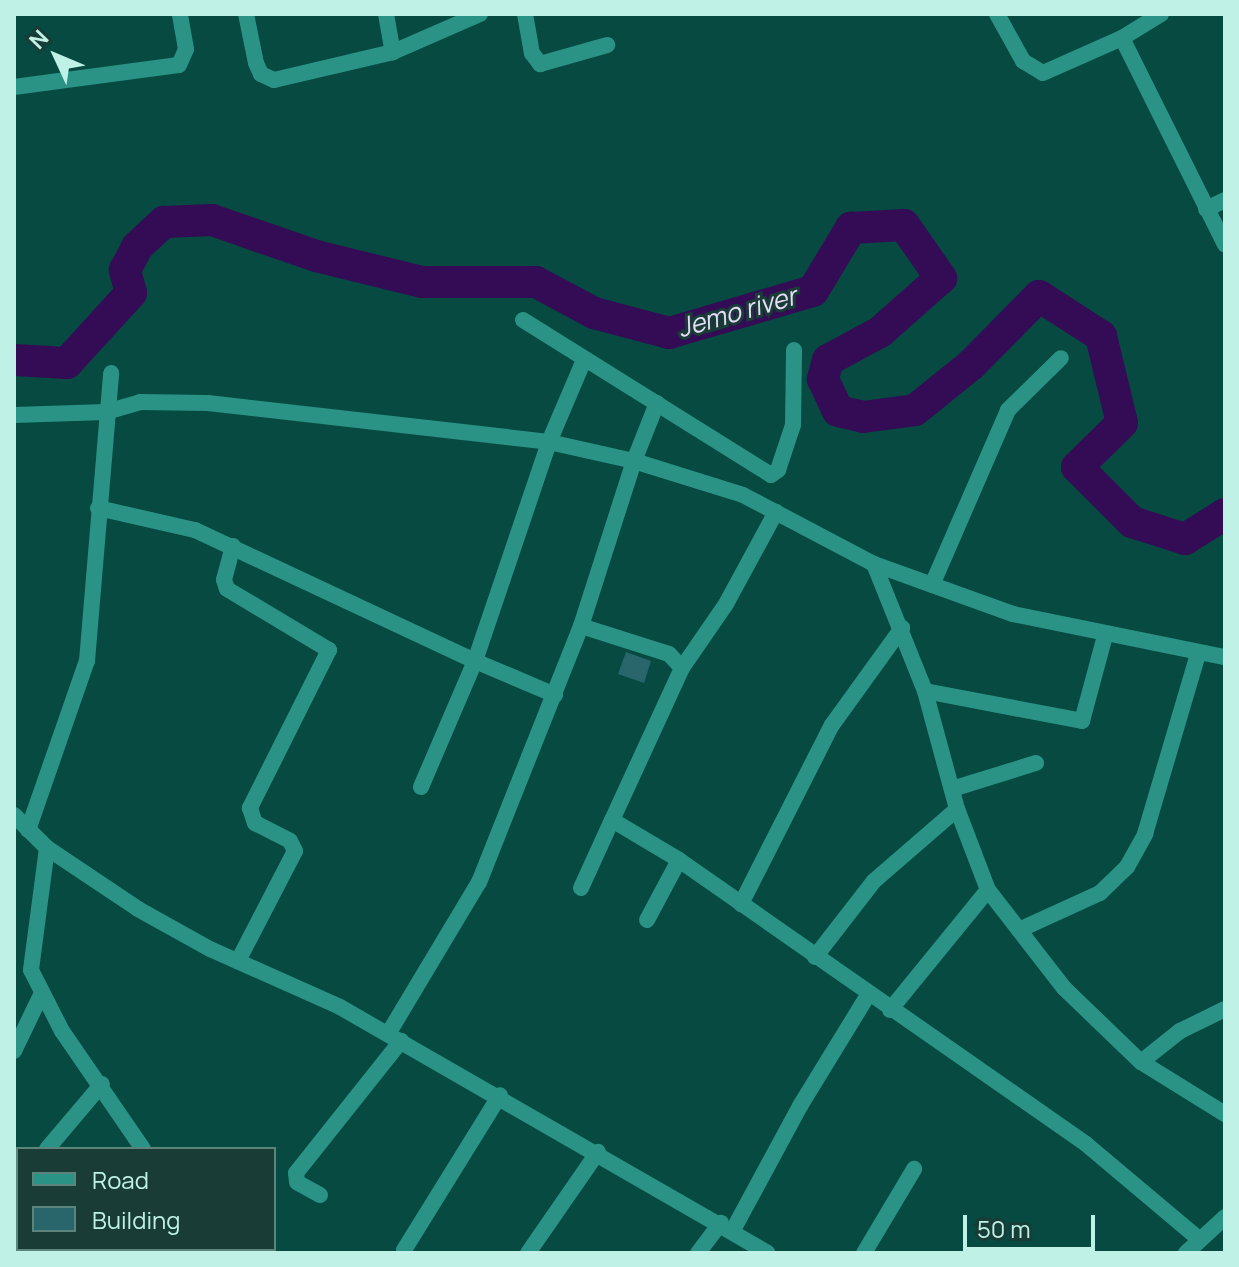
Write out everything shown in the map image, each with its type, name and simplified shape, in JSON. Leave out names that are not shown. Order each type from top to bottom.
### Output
[{"type":"street","points":[[14,87],[179,65],[186,49],[180,14]]},
{"type":"street","points":[[246,14],[256,63],[261,74],[274,80],[393,52],[480,14]]},
{"type":"street","points":[[386,14],[393,52]]},
{"type":"street","points":[[525,14],[532,53],[540,64],[607,45]]},
{"type":"street","points":[[997,14],[1023,61],[1043,73],[1122,38],[1161,14]]},
{"type":"street","points":[[1122,38],[1225,245]]},
{"type":"street","points":[[1206,209],[1225,200]]},
{"type":"street","points":[[523,320],[775,474],[793,425],[794,350]]},
{"type":"street","points":[[932,585],[1008,410],[1061,358]]},
{"type":"street","points":[[421,787],[475,661],[549,442],[584,360]]},
{"type":"street","points":[[28,830],[87,661],[111,373]]},
{"type":"street","points":[[14,415],[106,412],[140,402],[208,403],[549,442],[634,461],[743,495],[874,564],[1013,614],[1105,636],[1225,657]]},
{"type":"street","points":[[320,1195],[294,1176],[394,1038],[479,882],[581,626],[634,461],[657,403]]},
{"type":"street","points":[[98,508],[195,530],[409,635],[555,695]]},
{"type":"street","points":[[581,888],[682,668],[726,604],[776,512]]},
{"type":"street","points":[[233,546],[224,580],[227,589],[329,650],[250,808],[255,823],[290,841],[295,851],[238,961]]},
{"type":"street","points":[[874,564],[925,691],[957,809],[988,890],[1064,988],[1141,1062],[1225,1114]]},
{"type":"street","points":[[581,626],[669,654],[682,668]]},
{"type":"street","points":[[741,904],[832,725],[902,628]]},
{"type":"street","points":[[925,691],[1082,721],[1105,636]]},
{"type":"street","points":[[1019,930],[1100,893],[1127,867],[1145,834],[1198,654]]},
{"type":"street","points":[[952,789],[1036,763]]},
{"type":"street","points":[[815,957],[874,881],[957,809]]},
{"type":"street","points":[[14,815],[47,848],[138,909],[500,1095],[767,1253]]},
{"type":"street","points":[[612,820],[679,860],[868,995],[1086,1144],[1200,1240]]},
{"type":"street","points":[[47,848],[31,970],[41,995],[142,1147]]},
{"type":"street","points":[[647,920],[679,860]]},
{"type":"street","points":[[890,1010],[988,890]]},
{"type":"street","points":[[14,966],[31,970]]},
{"type":"street","points":[[14,1051],[41,995]]},
{"type":"street","points":[[698,1253],[727,1227],[868,995]]},
{"type":"street","points":[[1141,1062],[1180,1031],[1225,1009]]},
{"type":"street","points":[[49,1147],[102,1084]]},
{"type":"street","points":[[404,1250],[500,1095]]},
{"type":"street","points":[[528,1253],[598,1152]]},
{"type":"street","points":[[864,1253],[914,1169]]},
{"type":"street","points":[[1186,1253],[1225,1217]]},
{"type":"building","points":[[626,652],[651,661],[644,683],[618,674]]},
{"type":"waterway","name":"Jemo river","points":[[14,360],[67,363],[131,293],[125,270],[137,247],[164,222],[212,220],[316,256],[422,282],[536,282],[594,313],[669,333],[813,291],[851,228],[904,225],[941,278],[880,332],[828,360],[823,379],[838,411],[863,417],[915,410],[971,365],[1039,296],[1101,336],[1122,423],[1077,467],[1132,522],[1185,539],[1225,514]]}]
